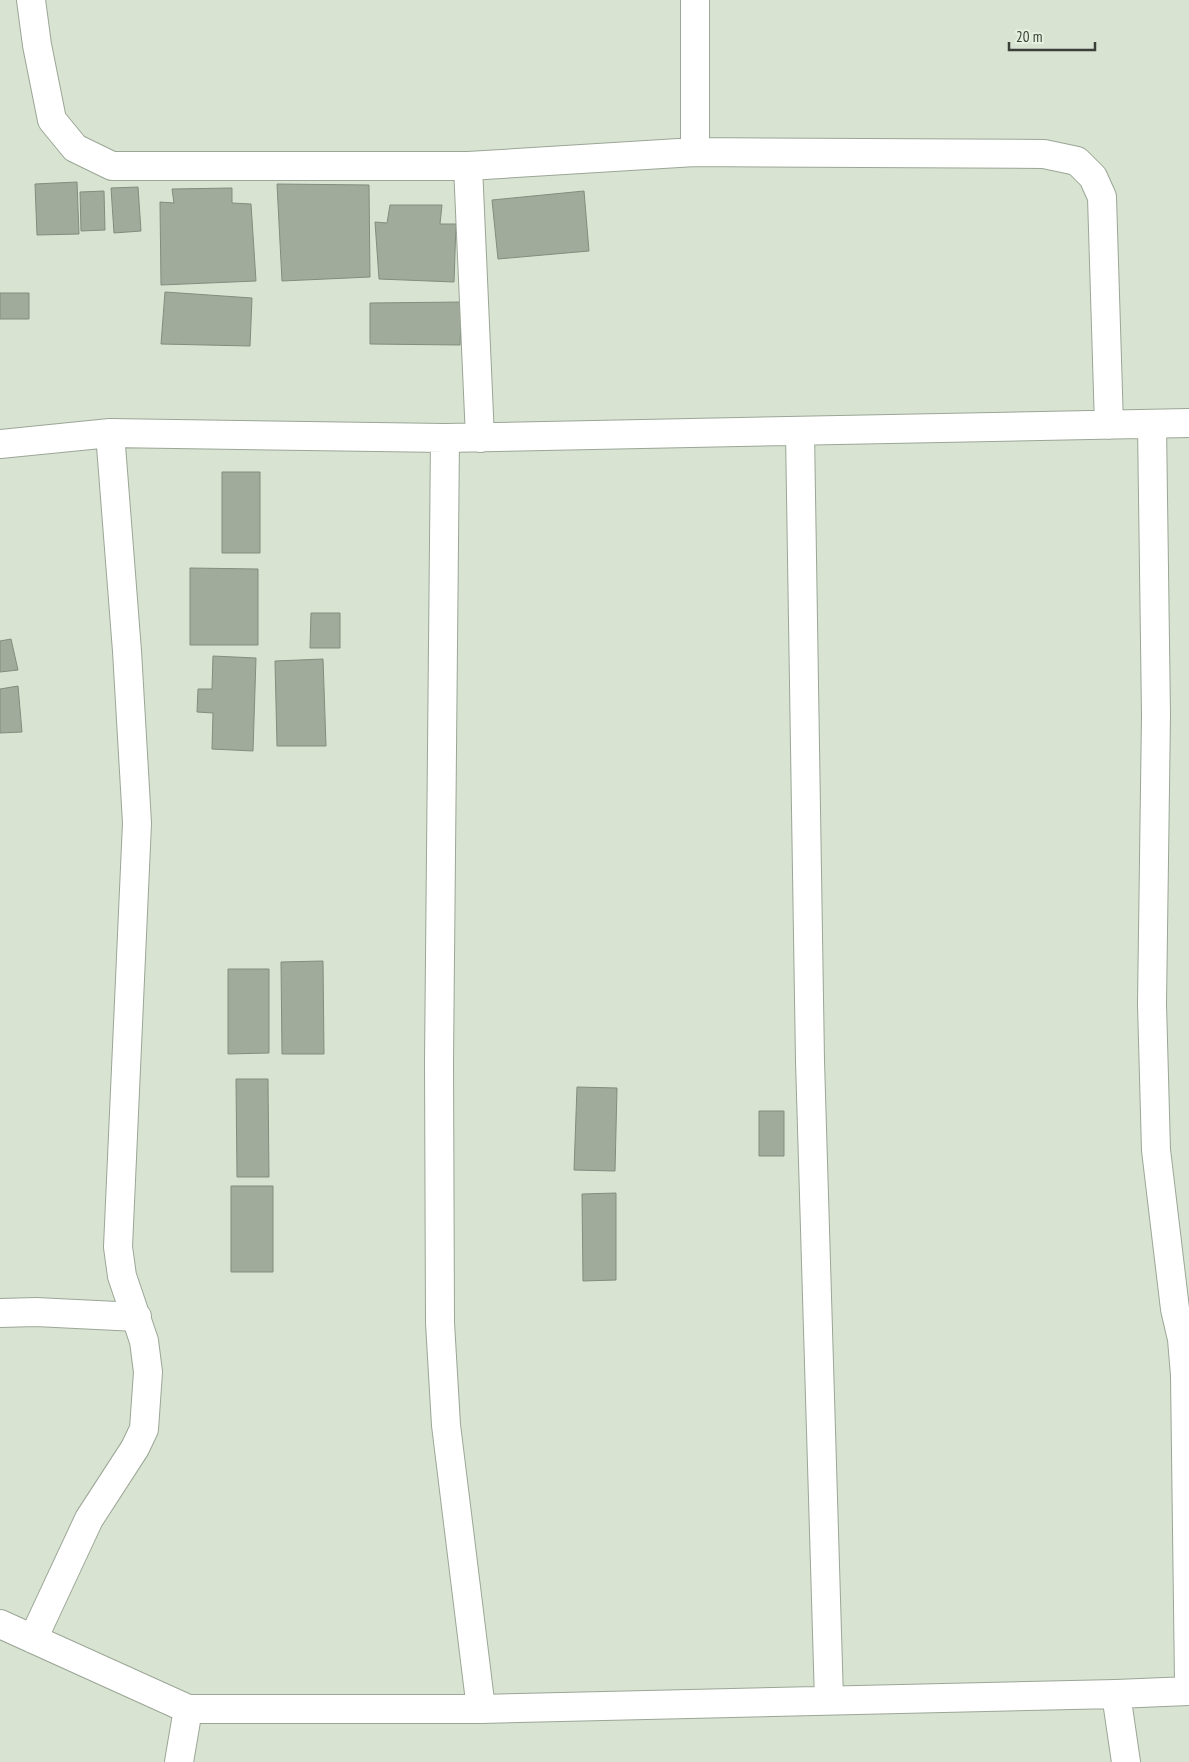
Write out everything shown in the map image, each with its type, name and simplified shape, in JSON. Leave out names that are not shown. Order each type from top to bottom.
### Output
[{"type":"street","points":[[31,0],[37,45],[52,120],[74,148],[112,166],[468,166],[695,152],[1044,154],[1077,161],[1093,176],[1102,197],[1109,425]]},
{"type":"street","points":[[695,0],[695,152]]},
{"type":"street","points":[[468,166],[480,438]]},
{"type":"street","points":[[0,444],[110,433],[480,438],[1189,423]]},
{"type":"street","points":[[1152,424],[1156,715],[1152,1004],[1156,1150],[1175,1309],[1182,1339],[1185,1375],[1189,1683]]},
{"type":"street","points":[[800,432],[810,1061],[829,1700]]},
{"type":"street","points":[[33,1639],[89,1519],[128,1460],[144,1429],[148,1372],[144,1341],[122,1276],[118,1247],[137,823],[127,651],[110,433]]},
{"type":"street","points":[[445,438],[439,1061],[440,1323],[446,1425],[481,1709]]},
{"type":"street","points":[[0,1313],[36,1312],[137,1317]]},
{"type":"street","points":[[0,1624],[188,1709],[481,1709],[1189,1691]]},
{"type":"street","points":[[1116,1694],[1126,1762]]},
{"type":"street","points":[[179,1762],[188,1709]]},
{"type":"building","points":[[77,182],[79,234],[37,235],[35,184]]},
{"type":"building","points":[[277,184],[369,185],[370,277],[282,281]]},
{"type":"building","points":[[138,187],[141,231],[114,233],[111,188]]},
{"type":"building","points":[[232,188],[232,203],[251,204],[256,281],[161,285],[160,202],[174,203],[172,189]]},
{"type":"building","points":[[104,191],[105,230],[81,231],[80,192]]},
{"type":"building","points":[[584,191],[589,251],[498,259],[492,200]]},
{"type":"building","points":[[390,205],[442,205],[440,224],[456,224],[454,282],[379,279],[375,222],[387,223]]},
{"type":"building","points":[[165,292],[252,298],[250,346],[161,344]]},
{"type":"building","points":[[0,293],[29,293],[29,319],[0,319]]},
{"type":"building","points":[[462,302],[460,345],[370,344],[370,303]]},
{"type":"building","points":[[222,472],[260,472],[260,553],[222,553]]},
{"type":"building","points":[[190,568],[258,569],[258,645],[190,645]]},
{"type":"building","points":[[311,613],[340,613],[340,648],[310,648]]},
{"type":"building","points":[[11,639],[18,670],[0,672],[0,641]]},
{"type":"building","points":[[213,656],[256,658],[253,751],[212,749],[213,713],[197,712],[198,689],[212,689]]},
{"type":"building","points":[[323,659],[326,746],[277,746],[275,661]]},
{"type":"building","points":[[18,686],[22,732],[0,733],[0,689]]},
{"type":"building","points":[[323,961],[324,1054],[282,1054],[281,962]]},
{"type":"building","points":[[228,969],[269,969],[269,1053],[228,1054]]},
{"type":"building","points":[[236,1079],[268,1079],[269,1177],[237,1177]]},
{"type":"building","points":[[577,1087],[617,1088],[615,1171],[574,1170]]},
{"type":"building","points":[[759,1111],[784,1111],[784,1156],[759,1156]]},
{"type":"building","points":[[231,1186],[273,1186],[273,1272],[231,1272]]},
{"type":"building","points":[[616,1193],[616,1280],[583,1281],[582,1194]]}]
